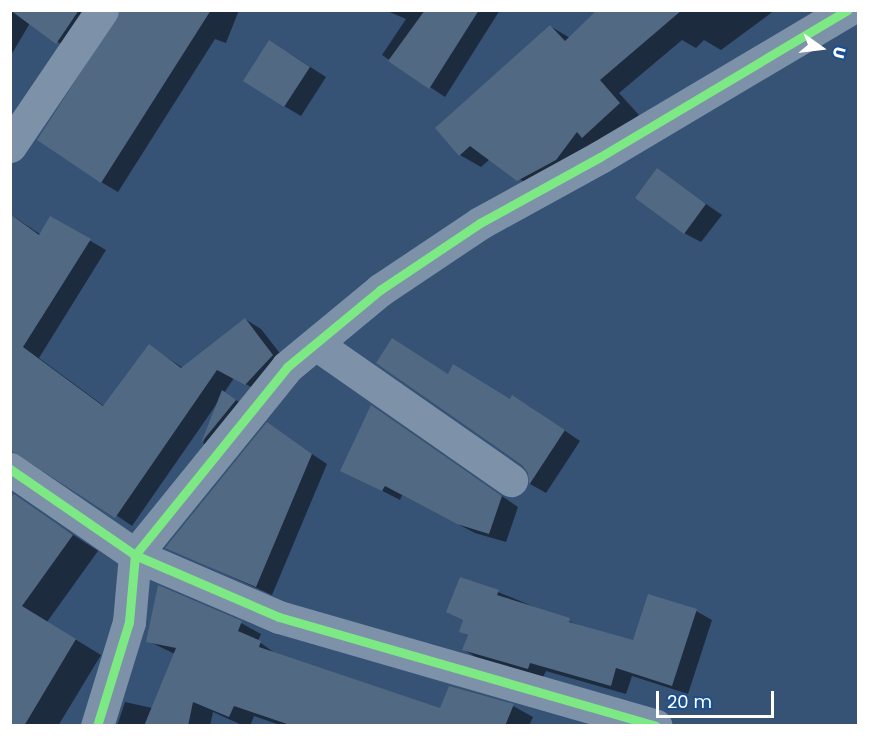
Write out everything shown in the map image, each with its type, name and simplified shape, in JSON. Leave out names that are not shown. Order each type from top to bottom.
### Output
[{"type":"street","points":[[10,146],[102,10]]},
{"type":"street","points":[[97,726],[129,622],[135,555],[287,367],[380,290],[480,223],[600,157],[848,10]]},
{"type":"street","points":[[316,344],[511,480]]},
{"type":"street","points":[[10,469],[135,555],[279,616],[656,726]]},
{"type":"building","points":[[10,10],[79,10],[56,44]]},
{"type":"building","points":[[121,10],[211,10],[101,183],[37,140]]},
{"type":"building","points":[[425,10],[479,10],[429,89],[388,61]]},
{"type":"building","points":[[597,10],[682,10],[600,80],[620,103],[582,138],[577,132],[556,160],[517,181],[470,146],[459,156],[435,128],[550,25],[565,41]]},
{"type":"building","points":[[269,40],[310,67],[284,107],[243,81]]},
{"type":"building","points":[[657,168],[706,204],[684,234],[635,198]]},
{"type":"building","points":[[10,214],[39,235],[50,216],[91,239],[23,347],[103,406],[149,344],[181,368],[245,318],[273,355],[245,385],[217,370],[115,518],[10,450]]},
{"type":"building","points":[[392,338],[448,374],[453,364],[510,399],[512,395],[565,430],[529,485],[528,473],[522,465],[376,363]]},
{"type":"building","points":[[222,390],[236,400],[201,443]]},
{"type":"building","points":[[371,405],[502,496],[489,534],[457,524],[385,486],[382,491],[340,471]]},
{"type":"building","points":[[267,422],[312,454],[256,587],[165,548]]},
{"type":"building","points":[[14,494],[73,535],[22,606],[76,639],[24,726],[10,726],[10,499]]},
{"type":"building","points":[[460,577],[499,590],[497,595],[570,618],[569,622],[633,640],[648,594],[697,609],[672,686],[616,668],[611,686],[530,663],[528,669],[462,650],[468,635],[459,632],[463,620],[446,612]]},
{"type":"building","points":[[158,585],[242,621],[238,631],[261,641],[259,647],[440,708],[449,686],[514,704],[505,726],[293,726],[234,706],[229,717],[193,702],[188,726],[144,726],[176,648],[146,642]]},
{"type":"cycle path","points":[[97,726],[129,622],[135,555],[287,367],[380,290],[480,223],[600,157],[848,10]]},
{"type":"cycle path","points":[[10,469],[135,555],[279,617],[656,726]]}]
